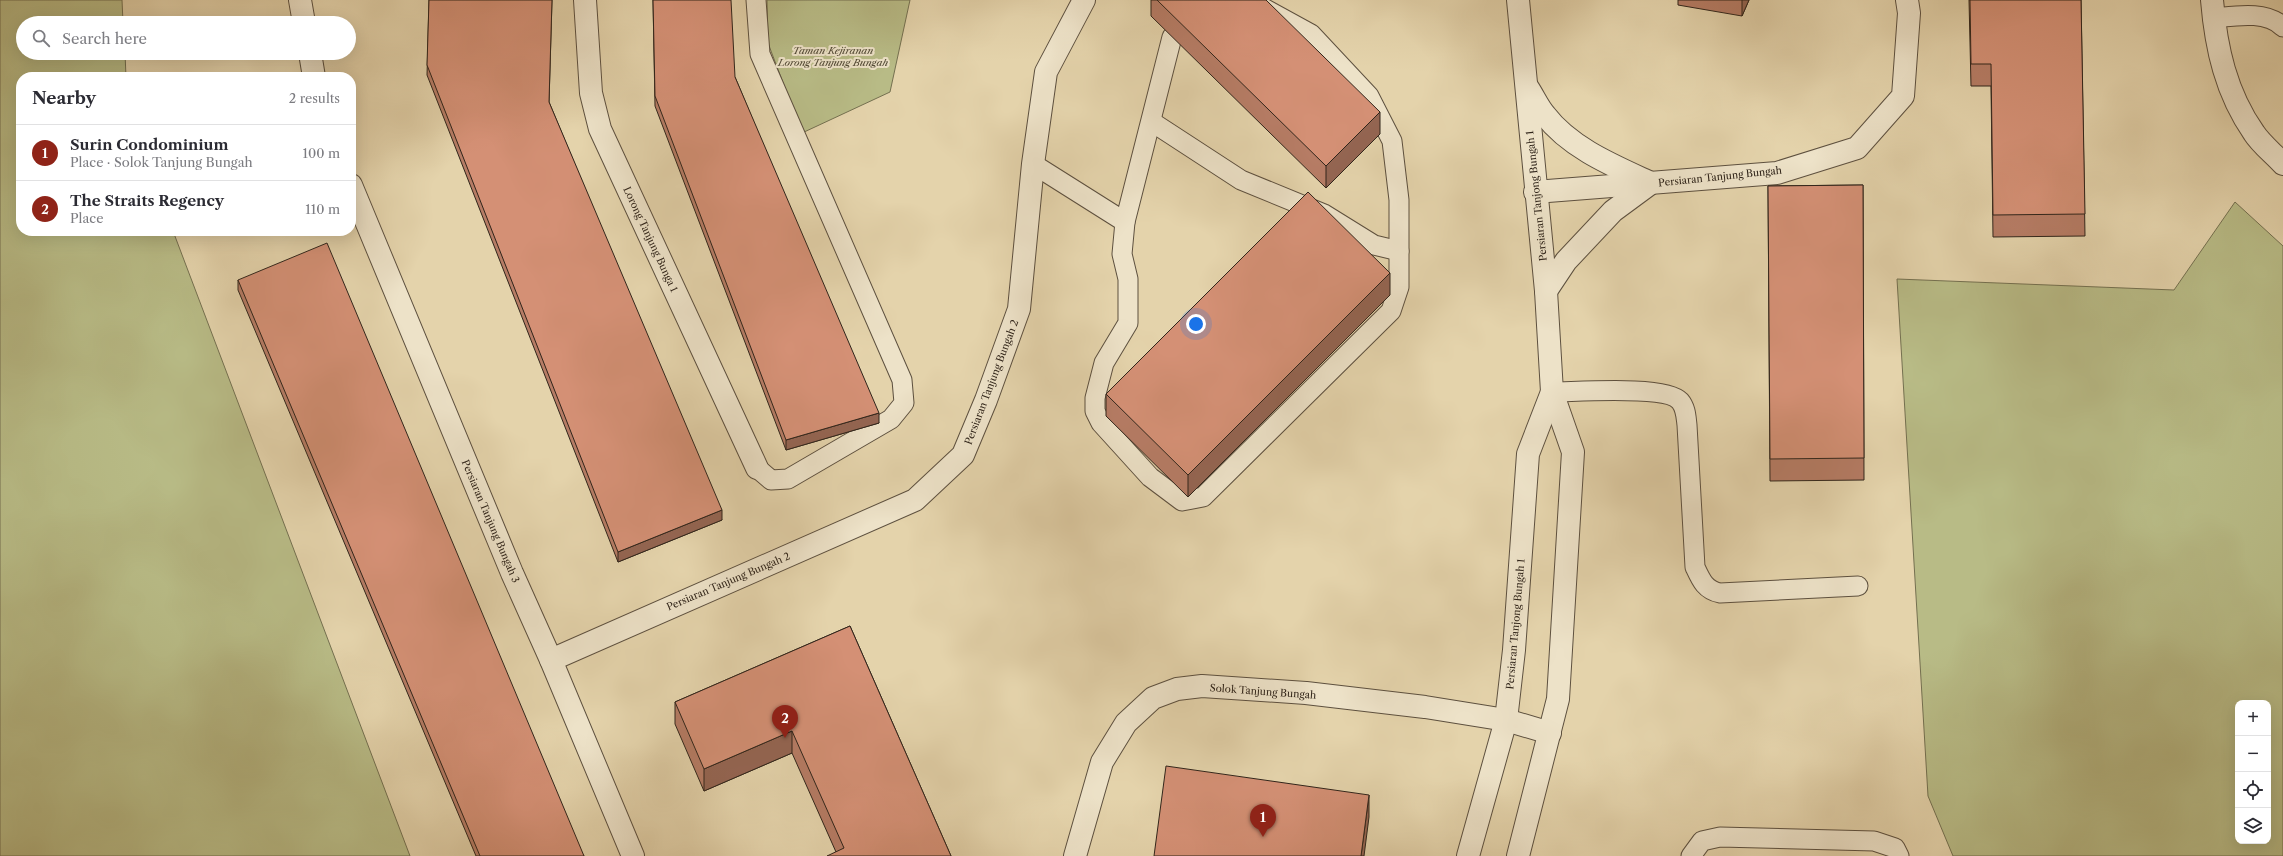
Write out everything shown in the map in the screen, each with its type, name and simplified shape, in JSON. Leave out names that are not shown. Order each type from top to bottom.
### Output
[{"type":"street","points":[[300,0],[303,16]]},
{"type":"street","name":"Lorong Tanjung Bunga 1","points":[[585,0],[590,93],[600,128],[757,468]]},
{"type":"street","name":"Persiaran Tanjung Bungah 2","points":[[551,660],[915,500],[962,455],[986,400],[1019,309],[1033,164],[1046,72],[1084,0]]},
{"type":"street","name":"Persiaran Tanjong Bungah 1","points":[[1518,0],[1535,192],[1546,291],[1552,392],[1573,452],[1558,699],[1518,856]]},
{"type":"street","name":"Persiaran Tanjung Bungah","points":[[1535,192],[1777,173],[1857,148],[1903,96],[1909,13],[1908,0]]},
{"type":"street","points":[[2213,9],[2220,58],[2234,100],[2254,134],[2280,159]]},
{"type":"street","points":[[311,60],[313,72]]},
{"type":"street","points":[[1526,85],[1545,115],[1565,134],[1598,158],[1651,183],[1613,211],[1566,261],[1546,291]]},
{"type":"street","name":"Persiaran Tanjung Bungah 3","points":[[356,197],[512,573],[551,660],[633,856]]},
{"type":"street","name":"Persiaran Tanjong Bungah 1","points":[[1468,856],[1506,720],[1514,650],[1528,454],[1552,392]]},
{"type":"street","name":"Solok Tanjung Bungah","points":[[1075,856],[1102,762],[1126,723],[1153,698],[1177,689],[1202,686],[1306,693],[1425,707],[1506,720],[1550,733]]},
{"type":"lane","points":[[756,0],[760,54],[902,380],[904,403],[891,419],[788,479],[771,480],[757,468]]},
{"type":"lane","points":[[1172,37],[1152,122],[1125,222],[1122,254],[1128,279],[1128,323],[1104,363],[1095,398],[1095,411],[1101,423],[1150,477],[1182,501],[1203,497],[1391,310],[1399,287],[1398,200],[1392,141],[1369,96],[1311,34],[1249,0]]},
{"type":"lane","points":[[2213,9],[2277,21],[2283,27]]},
{"type":"lane","points":[[1152,122],[1241,180],[1324,214],[1374,246],[1399,252]]},
{"type":"lane","points":[[1033,164],[1125,222]]},
{"type":"lane","points":[[1552,392],[1655,391],[1673,396],[1680,401],[1686,412],[1695,567],[1702,582],[1710,591],[1720,593],[1858,586]]},
{"type":"lane","points":[[1691,856],[1702,840],[1720,837],[1874,840],[1895,848],[1899,856]]},
{"type":"green space","points":[[0,0],[122,0],[123,16],[16,16],[16,60],[125,60],[126,72],[16,72],[16,236],[175,236],[410,856],[0,856]]},
{"type":"green space","name":"Taman Kejiranan Lorong Tanjung Bungah","points":[[767,0],[910,0],[890,92],[802,133],[768,43]]},
{"type":"green space","points":[[2235,202],[2283,246],[2283,856],[1953,856],[1928,796],[1897,279],[2174,290]]},
{"type":"building","points":[[429,0],[552,0],[549,102],[722,510],[618,552],[427,65]]},
{"type":"building","points":[[653,0],[731,0],[735,77],[879,413],[786,440],[655,96]]},
{"type":"building","points":[[1157,0],[1266,0],[1380,112],[1326,166]]},
{"type":"building","points":[[1970,0],[2081,0],[2085,214],[1993,215],[1991,64],[1971,64]]},
{"type":"building","points":[[1863,185],[1864,458],[1770,459],[1768,186]]},
{"type":"building","points":[[1308,192],[1390,273],[1188,475],[1106,394]]},
{"type":"building","points":[[327,243],[584,856],[480,856],[238,280]]},
{"type":"building","points":[[850,626],[951,856],[827,856],[844,848],[792,731],[704,769],[675,702]]},
{"type":"building","points":[[1166,766],[1369,795],[1361,856],[1154,856]]},
{"type":"place","name":"The Straits Regency","points":[[785,738]]},
{"type":"place","name":"Surin Condominium","points":[[1263,837]]}]
